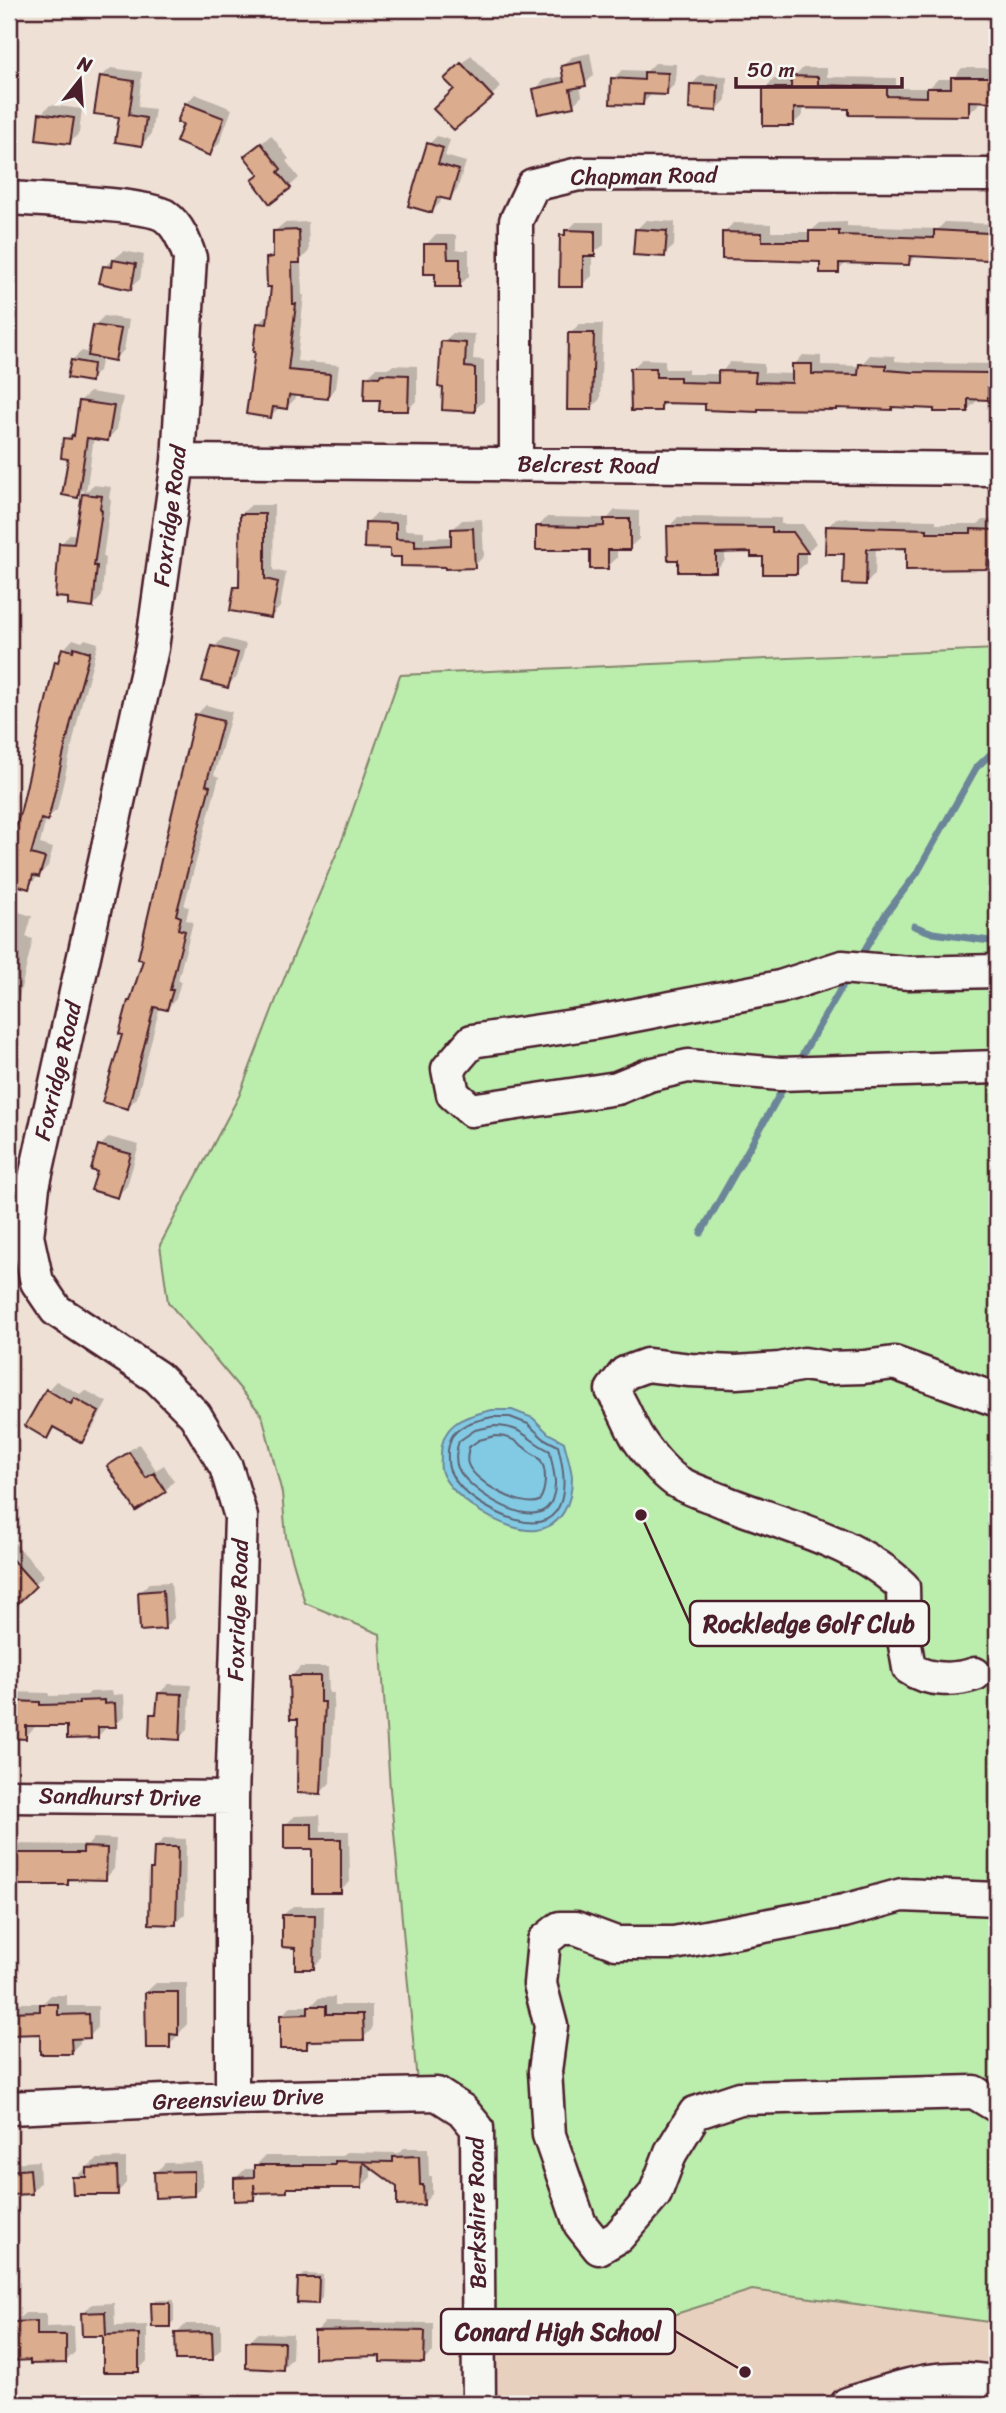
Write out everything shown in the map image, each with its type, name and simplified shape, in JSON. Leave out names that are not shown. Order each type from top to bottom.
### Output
[{"type":"street","name":"Chapman Road","points":[[516,465],[516,221],[533,185],[579,174],[997,175]]},
{"type":"street","name":"Foxridge Road","points":[[9,198],[127,207],[165,215],[183,236],[190,258],[178,461],[152,648],[33,1187],[27,1236],[37,1282],[56,1310],[157,1377],[195,1415],[226,1467],[241,1517],[232,1798],[232,2098]]},
{"type":"street","name":"Belcrest Road","points":[[178,461],[997,469]]},
{"type":"street","points":[[997,971],[909,973],[842,967],[780,987],[593,1023],[472,1041],[448,1069],[453,1094],[471,1110],[617,1088],[649,1074],[688,1066],[780,1074],[997,1067]]},
{"type":"street","points":[[975,1674],[965,1678],[940,1678],[917,1674],[909,1668],[905,1653],[902,1587],[895,1579],[880,1566],[830,1542],[703,1494],[677,1481],[650,1455],[612,1390],[625,1373],[647,1365],[736,1372],[780,1370],[804,1364],[827,1368],[894,1363],[997,1400]]},
{"type":"street","name":"Sandhurst Drive","points":[[9,1796],[232,1798]]},
{"type":"street","points":[[997,1899],[902,1895],[844,1911],[674,1942],[616,1943],[576,1928],[560,1928],[544,1941],[540,1984],[551,2026],[545,2071],[549,2136],[580,2224],[599,2248],[618,2237],[655,2194],[671,2152],[695,2113],[740,2098],[974,2092],[997,2106]]},
{"type":"street","name":"Greensview Drive","points":[[9,2108],[232,2098],[437,2094],[462,2110]]},
{"type":"street","name":"Berkshire Road","points":[[462,2110],[477,2127],[479,2404]]},
{"type":"street","points":[[847,2404],[915,2382],[938,2378],[997,2383]]},
{"type":"shaded area","points":[[752,2290],[997,2323],[997,2404],[493,2404],[492,2340],[596,2339]]},
{"type":"green space","points":[[997,649],[997,2323],[752,2290],[596,2339],[492,2340],[492,2143],[417,2082],[390,1789],[380,1634],[305,1603],[286,1537],[282,1493],[262,1415],[168,1302],[160,1245],[239,1096],[287,971],[343,838],[400,675]]},
{"type":"water","points":[[492,1410],[512,1410],[533,1418],[548,1433],[564,1442],[572,1475],[572,1487],[564,1512],[559,1519],[545,1528],[524,1530],[481,1512],[455,1492],[441,1470],[442,1443],[451,1428],[465,1418]]},
{"type":"building","points":[[581,62],[586,86],[570,89],[574,107],[538,114],[533,89],[564,82],[561,66]]},
{"type":"building","points":[[461,63],[493,97],[454,130],[433,109],[454,89],[444,79]]},
{"type":"building","points":[[644,72],[668,73],[667,95],[644,94],[643,105],[610,104],[611,78],[644,80]]},
{"type":"building","points":[[100,76],[134,81],[129,115],[146,118],[142,146],[115,142],[119,117],[94,114]]},
{"type":"building","points":[[791,76],[818,77],[818,85],[887,87],[887,96],[927,97],[927,88],[951,88],[951,77],[997,77],[997,102],[969,101],[969,116],[849,115],[849,109],[794,108],[794,126],[763,126],[763,88],[791,88]]},
{"type":"building","points":[[690,84],[718,85],[717,111],[689,109]]},
{"type":"building","points":[[185,103],[224,118],[210,156],[176,142],[183,124],[177,122]]},
{"type":"building","points":[[39,113],[74,118],[70,144],[36,140]]},
{"type":"building","points":[[261,143],[281,169],[278,172],[291,188],[270,204],[252,180],[259,175],[244,156]]},
{"type":"building","points":[[427,143],[443,148],[438,164],[459,170],[450,200],[437,197],[432,213],[408,206]]},
{"type":"building","points":[[635,229],[667,231],[665,257],[633,255]]},
{"type":"building","points":[[299,230],[300,263],[292,263],[293,304],[296,304],[288,370],[330,374],[328,399],[289,395],[287,409],[273,407],[271,418],[246,414],[257,323],[267,324],[271,287],[267,287],[266,258],[273,257],[273,231]]},
{"type":"building","points":[[565,230],[595,231],[595,256],[583,256],[583,287],[559,287],[560,235],[565,235]]},
{"type":"building","points":[[934,230],[988,233],[987,260],[910,256],[909,265],[839,263],[839,273],[820,273],[820,262],[722,259],[722,232],[762,233],[762,241],[809,241],[809,231],[839,231],[839,235],[934,238]]},
{"type":"building","points":[[424,244],[447,244],[448,259],[460,259],[460,287],[435,287],[435,274],[424,274]]},
{"type":"building","points":[[113,260],[136,264],[131,290],[99,283],[103,266],[112,267]]},
{"type":"building","points":[[93,325],[121,329],[115,361],[88,356]]},
{"type":"building","points":[[568,333],[594,333],[592,410],[567,410]]},
{"type":"building","points":[[441,341],[466,343],[465,367],[475,368],[475,412],[442,410],[443,388],[438,387]]},
{"type":"building","points":[[71,360],[93,364],[91,382],[67,378]]},
{"type":"building","points":[[792,364],[812,364],[812,374],[858,375],[859,364],[886,365],[886,370],[912,372],[988,373],[988,400],[968,399],[968,412],[934,412],[934,409],[892,407],[892,410],[758,409],[758,412],[705,410],[705,404],[661,403],[661,411],[631,411],[630,368],[656,368],[656,377],[680,377],[680,382],[718,383],[718,371],[756,372],[755,382],[792,383]]},
{"type":"building","points":[[381,374],[409,375],[408,411],[379,411],[380,400],[364,400],[365,376],[379,377]]},
{"type":"building","points":[[79,401],[114,406],[108,441],[87,438],[78,498],[62,495],[68,459],[61,458],[63,438],[71,439],[72,435],[74,436]]},
{"type":"building","points":[[82,494],[102,496],[94,566],[97,566],[93,608],[68,605],[68,598],[55,597],[59,543],[74,544]]},
{"type":"building","points":[[240,514],[265,514],[265,579],[278,582],[271,618],[230,611],[234,587],[239,587]]},
{"type":"building","points":[[604,519],[630,519],[630,550],[608,550],[608,569],[590,569],[590,550],[536,550],[536,526],[604,526]]},
{"type":"building","points":[[365,522],[396,523],[396,539],[415,540],[415,547],[451,545],[451,529],[473,528],[475,568],[401,566],[401,557],[390,557],[390,549],[364,548]]},
{"type":"building","points":[[667,526],[772,527],[772,532],[793,532],[808,553],[797,553],[797,574],[763,574],[763,557],[751,557],[751,552],[716,553],[716,572],[678,572],[678,560],[668,560]]},
{"type":"building","points":[[826,526],[927,529],[927,533],[971,533],[971,529],[997,530],[997,550],[988,550],[987,569],[906,570],[906,548],[867,549],[866,585],[843,584],[844,554],[825,554]]},
{"type":"building","points":[[212,646],[238,653],[228,688],[202,681]]},
{"type":"building","points":[[74,647],[90,652],[48,821],[41,819],[31,854],[45,858],[39,877],[33,875],[29,889],[9,883],[9,848],[21,810],[55,661],[58,662],[62,648],[73,651]]},
{"type":"building","points":[[195,714],[223,721],[206,785],[210,786],[176,915],[181,917],[178,929],[185,931],[170,990],[173,990],[167,1010],[154,1007],[128,1109],[102,1102],[122,1035],[119,1034],[128,1001],[143,960],[138,959]]},
{"type":"building","points":[[98,1145],[131,1154],[118,1198],[91,1190],[97,1172],[91,1170]]},
{"type":"building","points":[[46,1389],[71,1404],[74,1398],[99,1412],[82,1443],[53,1427],[47,1439],[25,1426]]},
{"type":"building","points":[[129,1452],[146,1478],[154,1473],[166,1492],[136,1511],[107,1466]]},
{"type":"building","points":[[9,1556],[36,1586],[9,1612]]},
{"type":"building","points":[[163,1590],[165,1629],[140,1631],[138,1592]]},
{"type":"building","points":[[289,1676],[320,1676],[320,1702],[325,1702],[321,1794],[297,1793],[298,1719],[290,1719]]},
{"type":"building","points":[[158,1693],[182,1694],[180,1740],[149,1738],[150,1714],[156,1714]]},
{"type":"building","points":[[104,1700],[104,1704],[115,1703],[116,1727],[98,1727],[98,1738],[67,1739],[67,1726],[26,1726],[26,1739],[9,1738],[9,1701],[40,1702],[40,1705]]},
{"type":"building","points":[[284,1824],[312,1824],[312,1839],[341,1839],[341,1893],[312,1893],[312,1849],[284,1849]]},
{"type":"building","points":[[83,1847],[107,1848],[106,1880],[68,1879],[68,1885],[9,1885],[9,1853],[83,1853]]},
{"type":"building","points":[[154,1847],[178,1847],[176,1925],[149,1924],[150,1869],[153,1869]]},
{"type":"building","points":[[282,1915],[315,1915],[314,1969],[295,1969],[295,1948],[282,1947]]},
{"type":"building","points":[[145,1992],[178,1992],[178,2035],[170,2034],[170,2048],[146,2048]]},
{"type":"building","points":[[40,2004],[58,2004],[58,2015],[89,2014],[90,2038],[71,2039],[72,2054],[40,2054],[40,2034],[9,2035],[9,2012],[40,2011]]},
{"type":"building","points":[[308,2006],[326,2006],[326,2014],[363,2014],[364,2040],[307,2041],[307,2049],[280,2049],[280,2015],[308,2014]]},
{"type":"building","points":[[419,2156],[424,2205],[397,2206],[397,2187],[363,2162],[362,2188],[287,2188],[287,2192],[255,2193],[254,2184],[254,2200],[234,2201],[234,2178],[254,2177],[254,2165],[335,2165],[335,2161],[393,2162],[393,2157]]},
{"type":"building","points":[[117,2167],[118,2195],[73,2195],[72,2177],[86,2177],[86,2168]]},
{"type":"building","points":[[30,2169],[32,2194],[9,2195],[9,2171]]},
{"type":"building","points":[[194,2171],[194,2196],[155,2198],[154,2172]]},
{"type":"building","points":[[298,2278],[319,2278],[318,2304],[297,2303]]},
{"type":"building","points":[[151,2303],[170,2303],[170,2327],[152,2327]]},
{"type":"building","points":[[105,2312],[106,2335],[139,2334],[139,2372],[103,2372],[103,2336],[82,2336],[81,2313]]},
{"type":"building","points":[[37,2321],[37,2335],[66,2335],[66,2363],[30,2364],[30,2360],[14,2361],[14,2322]]},
{"type":"building","points":[[314,2331],[425,2331],[424,2363],[380,2362],[380,2356],[314,2358]]},
{"type":"building","points":[[212,2332],[213,2360],[176,2360],[175,2333]]},
{"type":"building","points":[[246,2341],[284,2342],[283,2370],[246,2368]]},
{"type":"waterway","points":[[864,951],[885,915],[917,873],[976,768],[997,748]]},
{"type":"waterway","points":[[914,926],[933,933],[997,942]]},
{"type":"waterway","points":[[801,1057],[843,985]]},
{"type":"waterway","points":[[701,1233],[781,1092]]},
{"type":"place","name":"Rockledge Golf Club","points":[[641,1515]]},
{"type":"place","name":"Conard High School","points":[[745,2372]]}]
